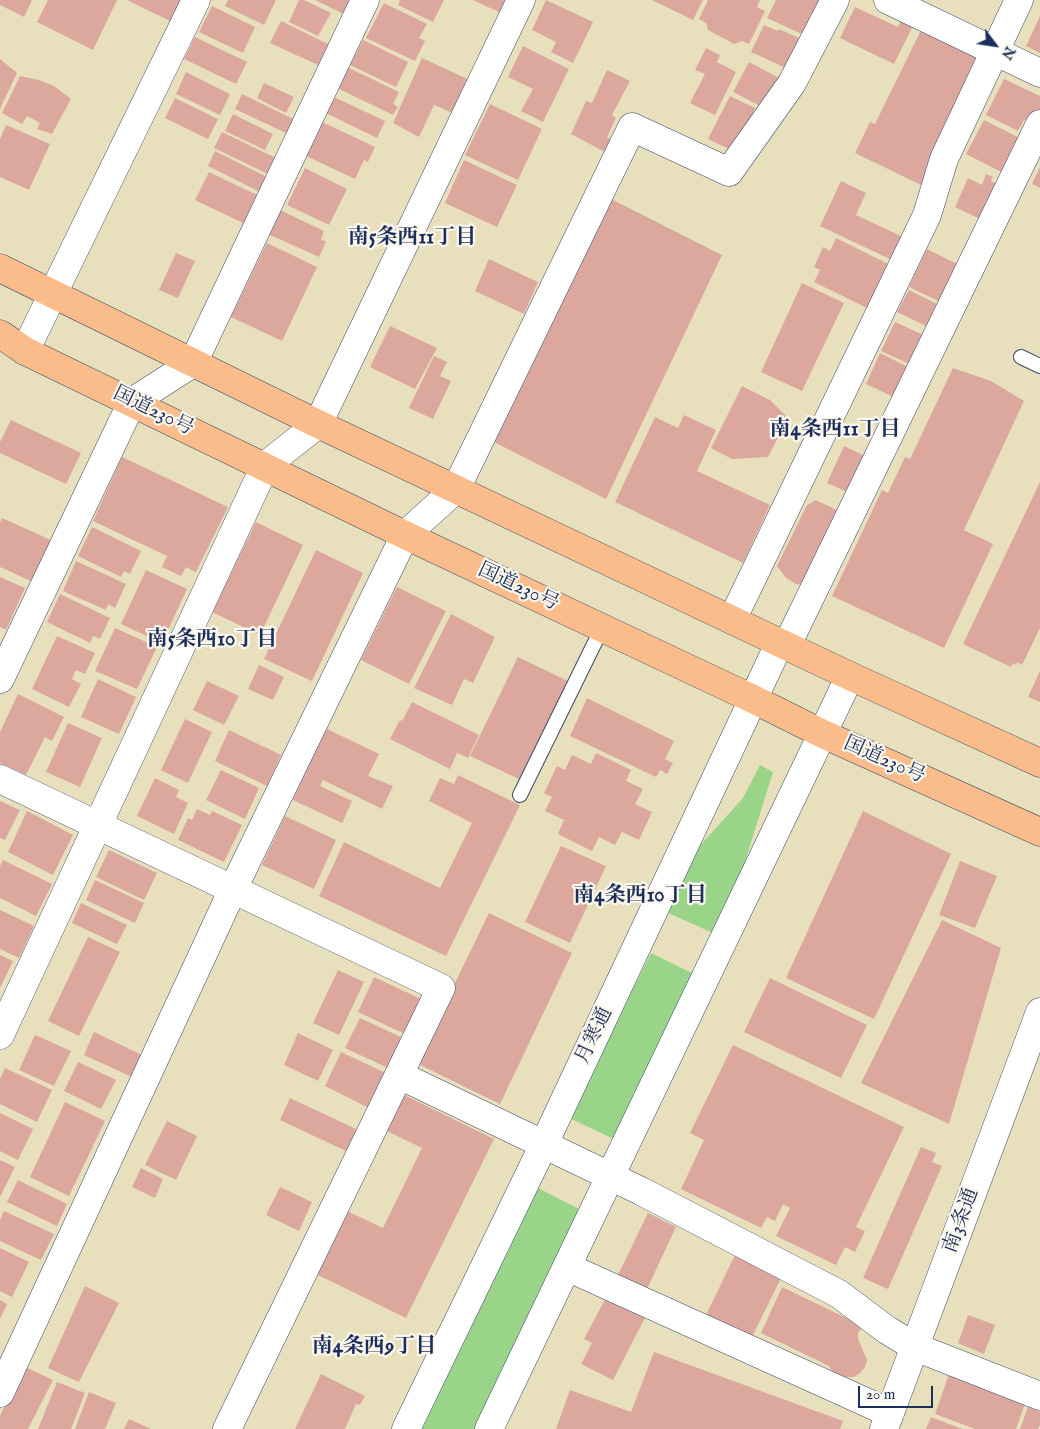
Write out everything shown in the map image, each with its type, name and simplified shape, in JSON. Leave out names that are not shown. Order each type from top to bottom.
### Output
[{"type":"highway","points":[[0,268],[318,424],[850,676],[1040,763]]},
{"type":"highway","name":"国道230号","points":[[0,334],[13,349],[132,402],[823,734],[1040,832]]},
{"type":"street","points":[[13,349],[52,295],[196,0]]},
{"type":"street","points":[[0,679],[132,402],[192,362],[365,0]]},
{"type":"street","points":[[0,1035],[265,466],[318,424],[521,0]]},
{"type":"street","points":[[0,1393],[233,889],[405,534],[456,488],[632,127],[730,172],[792,82],[835,0]]},
{"type":"street","points":[[888,0],[1040,73]]},
{"type":"street","points":[[732,620],[927,215],[944,160],[1019,0]]},
{"type":"street","name":"月寒通","points":[[406,1429],[544,1144],[753,699],[784,644],[1040,124]]},
{"type":"street","points":[[489,1429],[850,676]]},
{"type":"street","points":[[0,779],[441,988],[227,1429]]},
{"type":"street","name":"南3条通","points":[[887,1421],[1040,1012]]},
{"type":"street","points":[[399,1075],[611,1176],[839,1294],[887,1330],[915,1347],[1040,1396]]},
{"type":"street","points":[[567,1267],[887,1421]]},
{"type":"lane","points":[[1021,357],[1040,366]]},
{"type":"lane","points":[[520,795],[602,628]]},
{"type":"green space","points":[[760,765],[773,772],[740,878],[713,933],[666,912],[696,850],[743,798]]},
{"type":"green space","points":[[651,953],[694,974],[614,1139],[569,1118]]},
{"type":"green space","points":[[538,1188],[581,1210],[475,1429],[422,1429]]},
{"type":"building","points":[[0,0],[32,0],[24,17],[0,5]]},
{"type":"building","points":[[48,0],[117,0],[93,50],[37,22]]},
{"type":"building","points":[[127,0],[187,0],[176,24]]},
{"type":"building","points":[[228,0],[276,0],[264,25],[225,6]]},
{"type":"building","points":[[299,0],[304,0],[331,13],[318,36],[289,22]]},
{"type":"building","points":[[315,0],[354,0],[346,15]]},
{"type":"building","points":[[400,0],[444,0],[433,22],[398,5]]},
{"type":"building","points":[[473,0],[507,0],[501,13]]},
{"type":"building","points":[[546,0],[593,22],[573,63],[551,52],[556,42],[532,30]]},
{"type":"building","points":[[652,0],[703,0],[693,20]]},
{"type":"building","points":[[708,0],[760,0],[757,7],[765,11],[749,44],[742,41],[734,44],[708,30],[706,23],[699,19]]},
{"type":"building","points":[[776,0],[820,0],[804,35],[767,18]]},
{"type":"building","points":[[384,3],[427,24],[419,38],[425,41],[415,61],[366,38]]},
{"type":"building","points":[[212,6],[255,27],[243,53],[199,32]]},
{"type":"building","points":[[855,7],[898,27],[903,16],[915,22],[894,64],[840,38]]},
{"type":"building","points":[[1040,16],[1040,53],[1026,46]]},
{"type":"building","points":[[281,21],[330,45],[320,66],[270,43]]},
{"type":"building","points":[[764,25],[778,31],[779,29],[806,41],[792,71],[751,52]]},
{"type":"building","points":[[922,28],[983,57],[921,185],[855,153],[870,122],[875,124]]},
{"type":"building","points":[[195,37],[247,62],[236,84],[184,59]]},
{"type":"building","points":[[363,40],[408,62],[396,87],[350,65]]},
{"type":"building","points":[[523,46],[569,69],[543,122],[521,111],[533,89],[508,77]]},
{"type":"building","points":[[706,48],[720,55],[717,62],[736,72],[715,115],[690,103],[705,74],[695,70]]},
{"type":"building","points":[[422,58],[472,81],[455,114],[434,105],[419,137],[393,123]]},
{"type":"building","points":[[0,59],[17,73],[0,109]]},
{"type":"building","points":[[749,62],[783,80],[768,110],[733,92]]},
{"type":"building","points":[[347,67],[399,92],[393,104],[398,107],[393,115],[337,88]]},
{"type":"building","points":[[607,70],[630,81],[612,115],[616,118],[607,137],[611,139],[605,152],[571,134],[586,101],[592,103]]},
{"type":"building","points":[[186,72],[230,94],[220,115],[176,94]]},
{"type":"building","points":[[20,76],[39,80],[54,86],[71,99],[52,134],[37,129],[40,123],[27,116],[22,124],[2,113]]},
{"type":"building","points":[[1004,79],[1040,96],[1040,115],[1035,125],[1024,120],[1018,131],[986,115]]},
{"type":"building","points":[[264,83],[294,97],[286,113],[257,98]]},
{"type":"building","points":[[242,94],[295,120],[288,134],[235,109]]},
{"type":"building","points":[[730,96],[755,108],[736,150],[729,149],[708,139]]},
{"type":"building","points":[[334,97],[385,121],[377,138],[326,113]]},
{"type":"building","points":[[175,98],[218,119],[208,139],[165,118]]},
{"type":"building","points":[[490,104],[542,129],[518,180],[465,155]]},
{"type":"building","points":[[233,114],[273,134],[265,150],[225,131]]},
{"type":"building","points":[[984,120],[1026,141],[1009,176],[966,154]]},
{"type":"building","points":[[320,121],[375,147],[368,162],[364,160],[355,179],[304,155]]},
{"type":"building","points":[[6,125],[50,144],[29,190],[0,177],[0,139]]},
{"type":"building","points":[[222,132],[276,158],[268,174],[214,148]]},
{"type":"building","points":[[215,151],[267,177],[260,192],[208,166]]},
{"type":"building","points":[[464,160],[517,185],[497,227],[445,203]]},
{"type":"building","points":[[1040,167],[1040,188],[1032,184]]},
{"type":"building","points":[[305,168],[347,189],[329,225],[287,205]]},
{"type":"building","points":[[209,172],[259,196],[245,224],[195,200]]},
{"type":"building","points":[[986,174],[993,177],[991,181],[1001,186],[984,221],[955,207],[968,178],[982,185]]},
{"type":"building","points":[[841,181],[866,193],[856,215],[905,238],[894,261],[820,226]]},
{"type":"building","points":[[611,199],[722,255],[606,499],[492,441]]},
{"type":"building","points":[[280,210],[324,231],[321,239],[326,242],[319,257],[268,234]]},
{"type":"building","points":[[836,238],[890,265],[869,309],[814,282],[820,270],[814,267],[823,247],[830,251]]},
{"type":"building","points":[[267,243],[317,267],[282,341],[231,317]]},
{"type":"building","points":[[927,249],[965,268],[947,305],[909,287]]},
{"type":"building","points":[[176,253],[195,261],[178,298],[159,290]]},
{"type":"building","points":[[489,259],[538,282],[524,314],[475,291]]},
{"type":"building","points":[[802,283],[844,303],[802,391],[761,372]]},
{"type":"building","points":[[909,290],[939,305],[928,327],[897,312]]},
{"type":"building","points":[[895,322],[930,338],[916,367],[881,351]]},
{"type":"building","points":[[390,326],[437,348],[415,389],[370,367]]},
{"type":"building","points":[[880,353],[914,370],[900,400],[866,384]]},
{"type":"building","points":[[434,356],[447,362],[440,376],[451,381],[433,419],[409,408]]},
{"type":"building","points":[[953,368],[991,381],[1024,401],[964,530],[993,544],[944,648],[832,596],[882,490],[888,493],[905,457],[910,459]]},
{"type":"building","points":[[742,386],[770,400],[788,418],[768,457],[732,459],[711,448]]},
{"type":"building","points":[[684,415],[716,430],[697,471],[770,505],[743,563],[615,502],[655,417],[678,428]]},
{"type":"building","points":[[11,420],[81,453],[66,484],[0,453],[0,442]]},
{"type":"building","points":[[844,446],[871,459],[854,495],[827,483]]},
{"type":"building","points":[[122,457],[228,507],[196,572],[186,567],[181,576],[162,567],[167,556],[93,521]]},
{"type":"building","points":[[1040,482],[1040,628],[1022,665],[1017,662],[1016,665],[1013,663],[1011,667],[963,644]]},
{"type":"building","points":[[816,500],[843,513],[809,585],[796,584],[786,578],[777,566],[807,505]]},
{"type":"building","points":[[2,518],[53,541],[33,582],[0,567],[0,523]]},
{"type":"building","points":[[256,522],[303,545],[260,635],[212,612]]},
{"type":"building","points":[[92,527],[141,551],[130,574],[124,571],[121,577],[78,556]]},
{"type":"building","points":[[316,550],[363,573],[312,681],[264,659]]},
{"type":"building","points":[[76,561],[126,584],[115,608],[108,604],[106,610],[63,591]]},
{"type":"building","points":[[146,570],[187,589],[162,643],[121,624]]},
{"type":"building","points":[[0,577],[25,588],[6,630],[0,627]]},
{"type":"building","points":[[397,587],[446,611],[409,684],[361,660]]},
{"type":"building","points":[[60,594],[110,618],[100,639],[93,636],[90,643],[47,622]]},
{"type":"building","points":[[451,614],[495,637],[473,683],[464,679],[452,705],[414,688]]},
{"type":"building","points":[[115,628],[157,647],[137,689],[95,671]]},
{"type":"building","points":[[57,636],[95,653],[85,674],[76,670],[72,679],[81,684],[69,707],[32,689]]},
{"type":"building","points":[[518,657],[568,681],[521,780],[470,756]]},
{"type":"building","points":[[259,665],[284,677],[273,700],[248,689]]},
{"type":"building","points":[[1040,671],[1040,702],[1028,697]]},
{"type":"building","points":[[98,679],[136,697],[119,734],[81,717]]},
{"type":"building","points":[[207,681],[239,696],[224,725],[193,710]]},
{"type":"building","points":[[18,694],[64,717],[52,741],[45,737],[26,775],[0,763],[0,732]]},
{"type":"building","points":[[587,698],[674,741],[665,759],[673,763],[667,774],[660,770],[656,777],[570,736]]},
{"type":"building","points":[[412,702],[479,735],[468,758],[457,753],[450,769],[390,739]]},
{"type":"building","points":[[185,719],[212,732],[188,783],[161,770]]},
{"type":"building","points":[[68,723],[102,738],[80,787],[46,772]]},
{"type":"building","points":[[325,728],[379,754],[368,776],[393,786],[382,809],[323,780],[320,786],[352,801],[342,823],[293,800]]},
{"type":"building","points":[[229,730],[281,755],[267,786],[215,761]]},
{"type":"building","points":[[596,753],[631,770],[626,781],[643,789],[635,804],[652,812],[639,840],[622,832],[615,845],[599,837],[592,851],[558,834],[564,820],[545,811],[552,797],[544,793],[557,766],[565,770],[572,755],[591,764]]},
{"type":"building","points":[[221,770],[259,788],[245,819],[206,800]]},
{"type":"building","points":[[458,775],[520,805],[446,956],[319,896],[344,842],[440,888],[472,823],[429,801],[440,778],[454,784]]},
{"type":"building","points":[[155,778],[179,790],[176,797],[188,803],[174,834],[137,816]]},
{"type":"building","points":[[0,801],[20,810],[5,840],[0,838]]},
{"type":"building","points":[[197,809],[210,815],[212,811],[242,825],[224,862],[178,840],[188,818],[192,820]]},
{"type":"building","points":[[27,811],[73,835],[53,875],[8,852]]},
{"type":"building","points":[[863,811],[951,854],[874,1019],[786,978]]},
{"type":"building","points":[[285,816],[336,840],[314,889],[262,865]]},
{"type":"building","points":[[561,846],[606,866],[570,943],[525,922]]},
{"type":"building","points":[[109,850],[157,873],[144,900],[96,877]]},
{"type":"building","points":[[3,860],[52,884],[36,916],[0,898],[0,866]]},
{"type":"building","points":[[960,861],[997,876],[975,928],[939,915]]},
{"type":"building","points":[[95,880],[144,903],[135,923],[86,900]]},
{"type":"building","points":[[81,903],[127,925],[117,944],[72,923]]},
{"type":"building","points":[[0,910],[34,926],[19,958],[0,949]]},
{"type":"building","points":[[489,913],[572,953],[500,1104],[416,1063]]},
{"type":"building","points":[[942,920],[1001,948],[949,1124],[861,1083]]},
{"type":"building","points":[[88,937],[120,952],[79,1036],[48,1021]]},
{"type":"building","points":[[0,955],[13,961],[0,988]]},
{"type":"building","points":[[338,970],[364,982],[339,1035],[313,1023]]},
{"type":"building","points":[[374,977],[423,1000],[407,1035],[358,1012]]},
{"type":"building","points":[[770,978],[867,1025],[841,1078],[744,1032]]},
{"type":"building","points":[[360,1018],[403,1038],[388,1068],[345,1048]]},
{"type":"building","points":[[94,1032],[144,1056],[134,1078],[84,1055]]},
{"type":"building","points":[[298,1033],[333,1050],[318,1081],[284,1065]]},
{"type":"building","points":[[35,1035],[71,1051],[54,1086],[19,1070]]},
{"type":"building","points":[[733,1045],[904,1127],[856,1227],[865,1231],[855,1252],[845,1247],[836,1265],[776,1236],[790,1208],[783,1204],[775,1221],[767,1217],[761,1228],[681,1189],[704,1140],[690,1133]]},
{"type":"building","points":[[341,1052],[386,1073],[369,1108],[325,1086]]},
{"type":"building","points":[[78,1062],[116,1080],[101,1109],[64,1091]]},
{"type":"building","points":[[5,1068],[52,1090],[37,1122],[0,1104],[0,1079]]},
{"type":"building","points":[[400,1093],[494,1139],[406,1318],[316,1274],[347,1211],[383,1228],[422,1148],[383,1129]]},
{"type":"building","points":[[290,1098],[358,1130],[348,1152],[280,1120]]},
{"type":"building","points":[[65,1102],[105,1121],[69,1196],[30,1177]]},
{"type":"building","points":[[0,1113],[33,1129],[18,1160],[0,1151]]},
{"type":"building","points":[[167,1121],[197,1136],[176,1180],[145,1165]]},
{"type":"building","points":[[921,1147],[936,1153],[932,1162],[942,1166],[888,1289],[863,1278]]},
{"type":"building","points":[[0,1160],[15,1167],[0,1197]]},
{"type":"building","points":[[141,1168],[163,1179],[155,1198],[132,1187]]},
{"type":"building","points":[[18,1180],[67,1204],[57,1226],[7,1202]]},
{"type":"building","points":[[280,1187],[312,1202],[299,1231],[266,1215]]},
{"type":"building","points":[[4,1211],[54,1234],[41,1260],[0,1241],[0,1220]]},
{"type":"building","points":[[648,1213],[676,1227],[647,1289],[618,1275]]},
{"type":"building","points":[[0,1248],[29,1262],[12,1297],[0,1291]]},
{"type":"building","points":[[736,1253],[782,1276],[752,1337],[706,1315]]},
{"type":"building","points":[[85,1286],[119,1303],[79,1382],[48,1368]]},
{"type":"building","points":[[782,1287],[863,1326],[858,1333],[858,1339],[867,1360],[865,1367],[860,1373],[854,1377],[842,1377],[833,1373],[829,1366],[761,1333]]},
{"type":"building","points":[[610,1290],[649,1310],[613,1380],[581,1364],[592,1343],[584,1339]]},
{"type":"building","points":[[0,1300],[7,1304],[0,1319]]},
{"type":"building","points":[[968,1315],[995,1325],[984,1354],[958,1343]]},
{"type":"building","points":[[654,1352],[843,1421],[840,1429],[556,1429],[570,1390],[631,1412]]},
{"type":"building","points":[[23,1366],[53,1380],[28,1429],[0,1429],[0,1416]]},
{"type":"building","points":[[321,1374],[365,1396],[360,1405],[356,1404],[345,1429],[295,1429]]},
{"type":"building","points":[[949,1374],[1025,1404],[1016,1429],[975,1429],[935,1414]]},
{"type":"building","points":[[57,1382],[85,1393],[71,1429],[38,1429]]},
{"type":"building","points":[[89,1392],[116,1403],[105,1429],[75,1429]]},
{"type":"building","points":[[1028,1407],[1040,1412],[1040,1425],[1038,1429],[1020,1429]]},
{"type":"building","points":[[931,1417],[962,1429],[926,1429]]},
{"type":"building","points":[[129,1419],[151,1429],[124,1429]]},
{"type":"district","name":"南5条西11丁目","points":[[412,239]]},
{"type":"district","name":"南4条西11丁目","points":[[835,431]]},
{"type":"district","name":"南5条西10丁目","points":[[212,641]]},
{"type":"district","name":"南4条西10丁目","points":[[640,897]]},
{"type":"district","name":"南4条西9丁目","points":[[374,1348]]}]
